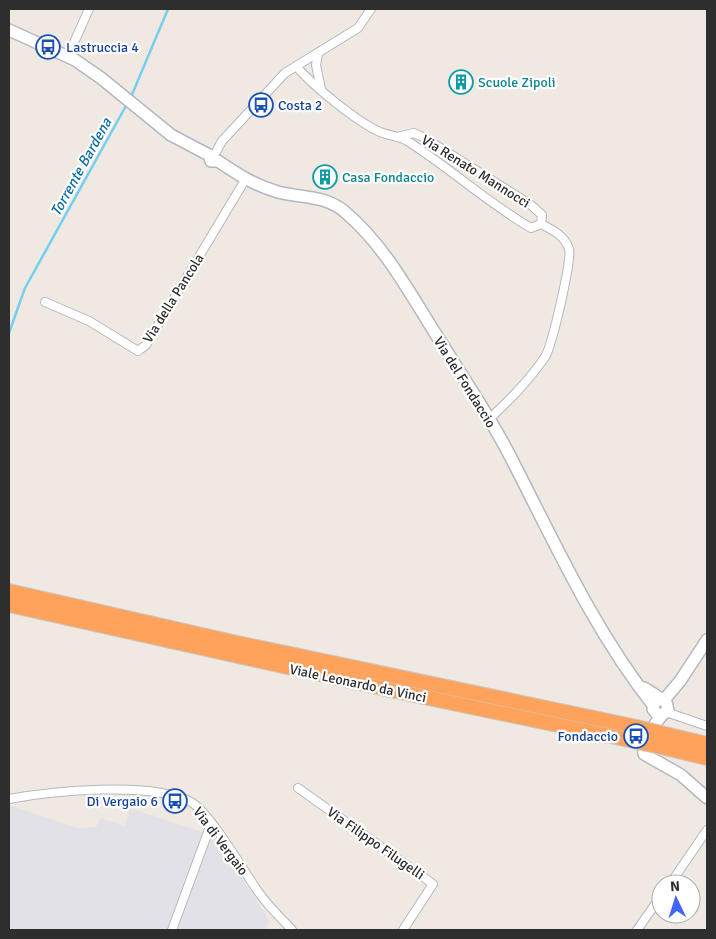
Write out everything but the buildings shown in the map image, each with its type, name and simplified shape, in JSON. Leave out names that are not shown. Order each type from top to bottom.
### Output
[{"type":"highway","name":"Viale Leonardo da Vinci","points":[[9,591],[233,642],[637,728],[707,758]]},
{"type":"highway","name":"Viale Leonardo da Vinci","points":[[9,605],[395,692],[629,740],[707,744]]},
{"type":"street","points":[[68,56],[89,9]]},
{"type":"street","points":[[214,156],[222,141],[285,73],[358,28],[371,9]]},
{"type":"street","name":"Via del Fondaccio","points":[[9,30],[68,56],[94,72],[171,135],[214,156],[245,180],[280,192],[326,200],[337,204],[379,246],[489,419],[570,577],[638,685],[661,707]]},
{"type":"street","points":[[318,54],[316,65],[321,89]]},
{"type":"street","name":"Via Renato Mannocci","points":[[296,66],[321,89],[371,127],[414,146],[530,228],[542,224]]},
{"type":"street","name":"Via Renato Mannocci","points":[[397,137],[414,133],[424,137],[532,205],[542,215],[542,224]]},
{"type":"street","points":[[414,146],[415,140],[424,137]]},
{"type":"street","name":"Via della Pancola","points":[[45,302],[89,321],[138,351],[146,345],[245,180]]},
{"type":"street","name":"Via Renato Mannocci","points":[[489,419],[535,370],[546,355],[552,339],[570,256],[564,239],[542,224]]},
{"type":"street","points":[[707,640],[661,707],[645,745],[644,754],[681,775],[707,798]]},
{"type":"street","points":[[661,707],[707,726]]},
{"type":"street","name":"Via Filippo Filugelli","points":[[298,788],[433,884],[403,930]]},
{"type":"street","name":"Via di Vergaio","points":[[9,799],[135,790],[165,794],[192,802],[232,852],[255,888],[292,930]]},
{"type":"street","points":[[172,930],[211,824]]},
{"type":"street","points":[[677,874],[707,830]]},
{"type":"street","points":[[636,930],[651,910]]},
{"type":"shaded area","points":[[9,805],[78,828],[96,827],[100,818],[125,826],[130,808],[214,836],[270,921],[265,930],[9,930]]},
{"type":"waterway","name":"Torrente Bardena","points":[[131,97],[168,9]]},
{"type":"waterway","name":"Torrente Bardena","points":[[9,333],[25,288],[127,104]]},
{"type":"place","name":"Lastruccia 4","points":[[48,47]]},
{"type":"place","name":"Scuole Zipoli","points":[[461,82]]},
{"type":"place","name":"Costa 2","points":[[261,105]]},
{"type":"place","name":"Casa Fondaccio","points":[[325,177]]},
{"type":"place","name":"Fondaccio","points":[[636,736]]},
{"type":"place","name":"Di Vergaio 6","points":[[175,801]]}]
